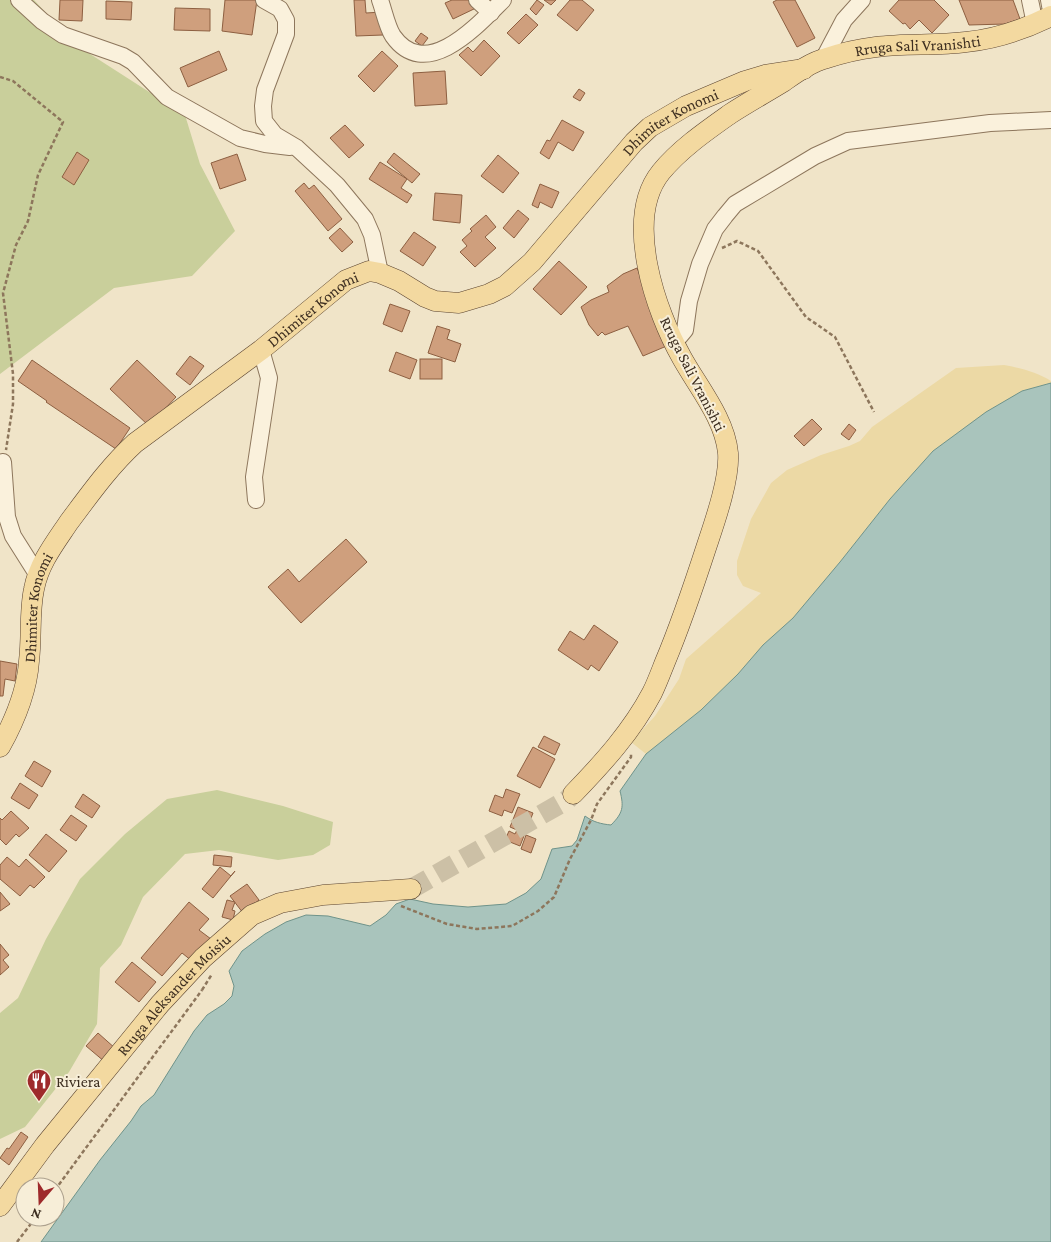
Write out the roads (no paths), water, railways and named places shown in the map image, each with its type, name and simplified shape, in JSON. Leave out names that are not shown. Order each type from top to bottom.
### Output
[{"type":"main road","name":"Rruga Sali Vranishti","points":[[574,794],[600,767],[626,734],[652,692],[680,628],[714,525],[727,472],[728,455],[725,433],[664,323],[649,273],[643,233],[648,197],[660,174],[681,152],[731,113],[824,58],[875,47],[965,42],[1001,36],[1043,20]]},
{"type":"main road","name":"Dhimiter Konomi","points":[[0,747],[14,721],[26,683],[30,661],[33,590],[37,574],[50,550],[94,488],[116,460],[135,443],[261,350],[346,280],[369,271],[380,273],[435,301],[459,303],[489,294],[505,286],[532,262],[634,142],[650,127],[686,106],[745,81],[765,75],[804,69]]},
{"type":"main road","name":"Rruga Aleksander Moisiu","points":[[0,1206],[45,1145],[160,1004],[204,970],[252,915],[280,903],[324,895],[411,889]]},
{"type":"street","points":[[19,0],[42,21],[63,35],[123,56],[133,62],[168,98],[240,138],[265,144],[297,148]]},
{"type":"street","points":[[264,0],[280,9],[286,20],[286,34],[265,90],[262,106],[264,121],[275,136],[297,148],[337,185],[365,219],[372,235],[380,273]]},
{"type":"street","points":[[380,0],[393,36],[405,48],[421,55],[437,53],[455,44],[503,0]]},
{"type":"street","points":[[477,0],[491,12]]},
{"type":"street","points":[[824,58],[844,20],[862,0]]},
{"type":"street","points":[[1030,0],[1043,20]]},
{"type":"street","points":[[1048,0],[1051,11]]},
{"type":"street","points":[[673,340],[685,330],[689,301],[700,264],[715,230],[735,204],[830,148],[848,141],[971,125],[1051,120]]},
{"type":"street","points":[[256,500],[254,476],[269,378],[261,350]]},
{"type":"street","points":[[3,468],[7,517],[13,536],[37,574]]},
{"type":"water","points":[[1051,383],[1051,1242],[41,1242],[52,1227],[65,1227],[65,1209],[100,1160],[141,1106],[154,1095],[194,1031],[207,1015],[224,1004],[232,996],[234,986],[229,971],[242,951],[265,934],[286,922],[306,915],[328,916],[370,926],[386,915],[396,904],[410,899],[433,904],[468,907],[506,904],[526,893],[541,879],[552,849],[572,846],[577,840],[585,816],[607,825],[611,825],[615,821],[621,810],[620,791],[646,754],[701,710],[738,674],[763,645],[793,618],[890,499],[933,451],[986,412],[1022,391]]},
{"type":"tunnel","points":[[411,889],[567,800],[573,794]]},
{"type":"place","name":"Riviera","points":[[39,1102]]}]
